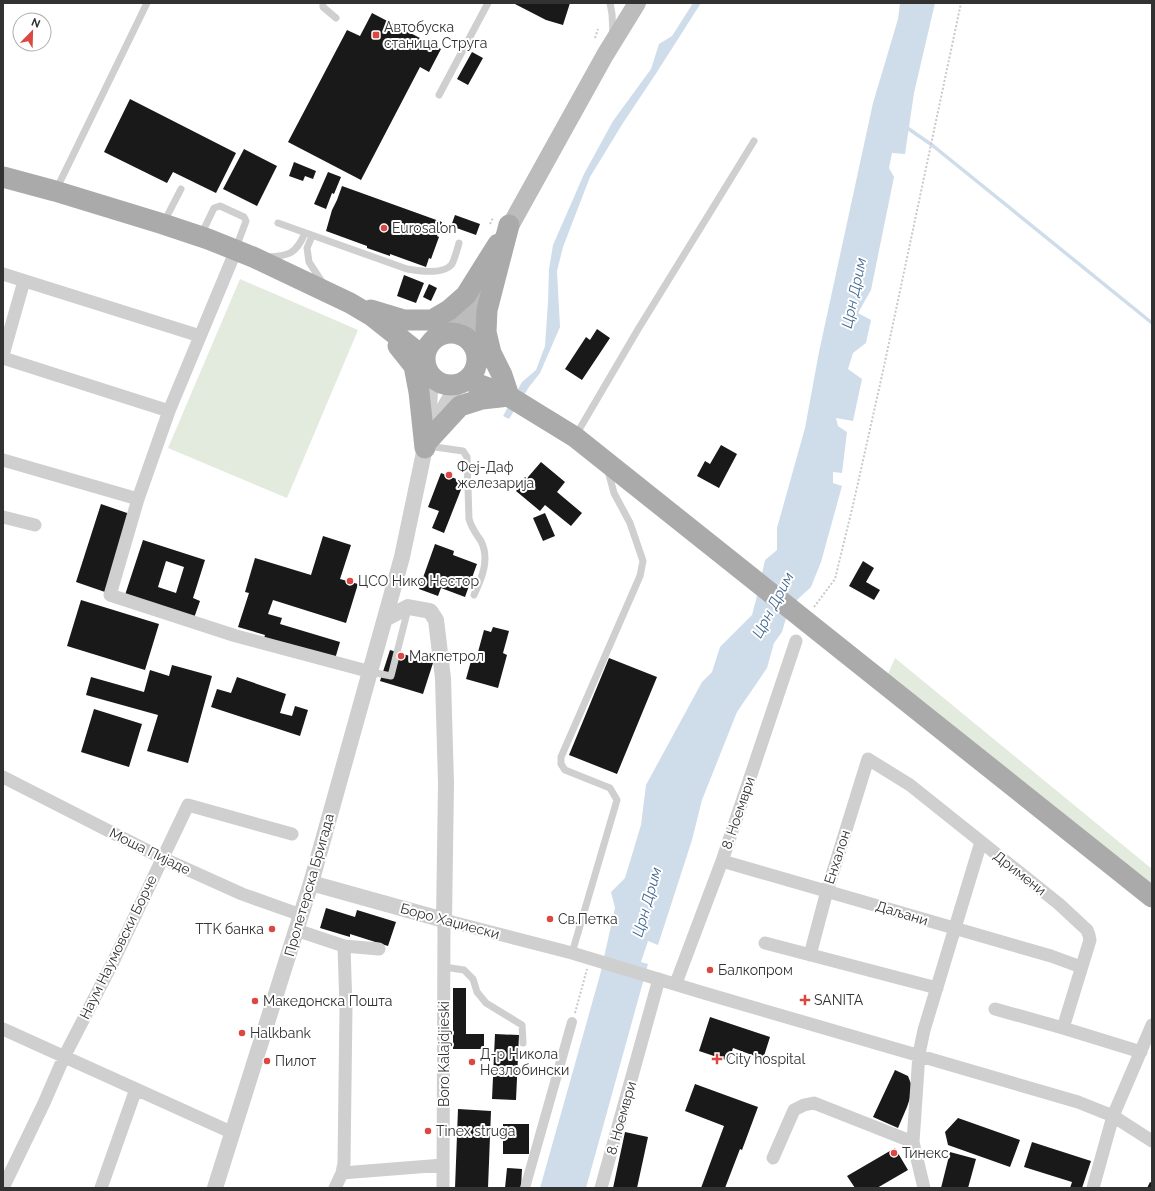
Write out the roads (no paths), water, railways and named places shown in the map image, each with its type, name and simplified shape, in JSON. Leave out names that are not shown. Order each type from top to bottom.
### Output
[{"type":"main road","points":[[350,303],[404,320],[432,320],[449,310],[466,295],[497,223],[636,3]]},
{"type":"main road","points":[[3,177],[55,191],[163,224],[244,254],[350,303],[433,352],[439,382],[448,385],[463,382],[508,396],[574,437],[1152,897]]},
{"type":"main road","points":[[463,382],[473,373],[476,365],[473,349],[478,292],[497,223]]},
{"type":"main road","points":[[497,223],[487,310],[486,332],[508,396]]},
{"type":"main road","points":[[433,352],[478,292]]},
{"type":"main road","points":[[350,303],[398,345],[414,366],[426,444]]},
{"type":"main road","points":[[433,352],[452,333],[462,336],[508,396]]},
{"type":"main road","points":[[426,444],[460,406],[482,399],[508,396]]},
{"type":"street","points":[[244,254],[200,336],[168,411],[138,500],[110,595],[236,636],[371,672]]},
{"type":"street","points":[[3,274],[200,336]]},
{"type":"street","points":[[3,355],[24,281]]},
{"type":"street","points":[[426,444],[433,352]]},
{"type":"street","points":[[3,358],[168,411]]},
{"type":"street","points":[[426,444],[463,382]]},
{"type":"street","name":"Пролетерска Бригада","points":[[215,1188],[312,883],[348,747],[371,672],[402,557],[426,444]]},
{"type":"street","points":[[3,460],[138,500]]},
{"type":"street","points":[[3,518],[35,525]]},
{"type":"street","points":[[395,579],[408,607]]},
{"type":"street","points":[[385,619],[408,607],[430,611],[436,620],[444,678],[446,783],[444,920]]},
{"type":"street","name":"8. Ноември","points":[[676,983],[722,861],[796,641]]},
{"type":"street","name":"Дримени","points":[[868,759],[910,785],[1059,904],[1087,930],[1090,940],[1063,1028]]},
{"type":"street","name":"Енхалон","points":[[810,955],[826,891],[868,759]]},
{"type":"street","name":"Моша Пијаде","points":[[3,777],[162,858],[242,894],[344,946],[379,949]]},
{"type":"street","name":"Наум Наумовски Борче","points":[[3,1188],[44,1103],[64,1057],[113,962],[188,805],[292,834]]},
{"type":"street","points":[[924,1188],[913,1142],[919,1054],[924,1030],[981,842]]},
{"type":"street","name":"Даљани","points":[[722,861],[1051,956],[1081,967]]},
{"type":"street","name":"Боро Хаџиески","points":[[312,883],[444,920],[590,958],[676,983],[704,993],[919,1054],[1078,1102],[1113,1116],[1152,1141]]},
{"type":"street","name":"Boro Kalajdjieski","points":[[443,1188],[444,920]]},
{"type":"street","points":[[765,943],[937,988]]},
{"type":"street","points":[[335,1188],[342,1173],[344,1156],[346,1008],[344,946]]},
{"type":"street","name":"8. Ноември","points":[[601,1188],[659,979]]},
{"type":"street","points":[[995,1009],[1141,1052]]},
{"type":"street","points":[[525,1188],[572,1022]]},
{"type":"street","points":[[1093,1188],[1113,1116],[1152,1025]]},
{"type":"street","points":[[3,1029],[233,1133]]},
{"type":"street","points":[[100,1188],[136,1089]]},
{"type":"street","points":[[773,1158],[794,1110],[804,1105],[814,1104],[913,1142]]},
{"type":"street","points":[[342,1173],[443,1165]]},
{"type":"lane","points":[[55,191],[147,3]]},
{"type":"lane","points":[[324,3],[323,7],[336,18]]},
{"type":"lane","points":[[439,95],[488,3]]},
{"type":"lane","points":[[610,3],[614,40]]},
{"type":"lane","points":[[574,437],[637,331],[696,238],[754,141]]},
{"type":"lane","points":[[163,224],[181,189]]},
{"type":"lane","points":[[201,237],[214,208],[220,206],[244,217],[246,222],[244,254],[276,256],[288,254],[300,245],[308,235]]},
{"type":"lane","points":[[278,223],[308,235],[407,269],[422,272],[442,270],[449,267],[452,264],[459,243]]},
{"type":"lane","points":[[308,235],[307,248],[309,262],[329,293]]},
{"type":"lane","points":[[426,444],[463,451],[467,457],[469,519],[471,528],[485,549],[486,561],[474,595]]},
{"type":"lane","points":[[572,953],[617,800],[610,788],[565,770],[561,764],[561,758],[640,576],[643,561],[630,523],[614,493],[606,463]]},
{"type":"lane","points":[[371,672],[391,676],[408,607]]},
{"type":"lane","points":[[444,967],[464,970],[473,979],[477,992],[486,1003],[522,1025],[523,1043]]},
{"type":"water","points":[[693,3],[701,3],[623,123],[590,177],[563,247],[557,271],[560,327],[540,373],[529,387],[509,419],[503,416],[522,382],[536,370],[545,346],[549,269],[553,245],[584,174],[613,121],[651,69],[659,44],[672,36]]},
{"type":"water","name":"Црн Дрим","points":[[900,3],[935,3],[914,93],[905,154],[892,153],[889,168],[894,177],[871,290],[858,313],[871,320],[866,343],[853,353],[848,369],[862,379],[853,421],[836,418],[838,426],[847,432],[842,473],[833,472],[833,483],[842,486],[821,562],[811,587],[798,599],[787,615],[782,632],[774,643],[767,668],[737,712],[702,800],[692,840],[658,945],[648,941],[641,962],[648,964],[586,1188],[540,1188],[600,975],[615,908],[611,892],[625,878],[641,825],[646,785],[702,682],[712,672],[720,647],[752,615],[765,560],[777,550],[777,528],[805,428],[819,352],[873,103],[898,19]]},
{"type":"waterway","points":[[906,127],[932,145],[1152,323]]},
{"type":"place","name":"Автобуска станица Струга","points":[[376,35]]},
{"type":"place","name":"Eurosalon","points":[[384,228]]},
{"type":"place","name":"Феј-Даф железарија","points":[[449,475]]},
{"type":"place","name":"ЦСО Нико Нестор","points":[[350,581]]},
{"type":"place","name":"Макпетрол","points":[[401,656]]},
{"type":"place","name":"Св.Петка","points":[[550,919]]},
{"type":"place","name":"TTK банка","points":[[272,929]]},
{"type":"place","name":"Балкопром","points":[[710,970]]},
{"type":"place","name":"SANITA","points":[[805,1000]]},
{"type":"place","name":"Македонска Пошта","points":[[255,1001]]},
{"type":"place","name":"Halkbank","points":[[242,1033]]},
{"type":"place","name":"City hospital","points":[[717,1059]]},
{"type":"place","name":"Пилот","points":[[267,1061]]},
{"type":"place","name":"Д-р Никола Незлобински","points":[[472,1062]]},
{"type":"place","name":"Tinex struga","points":[[428,1131]]},
{"type":"place","name":"Тинекс","points":[[894,1153]]}]
